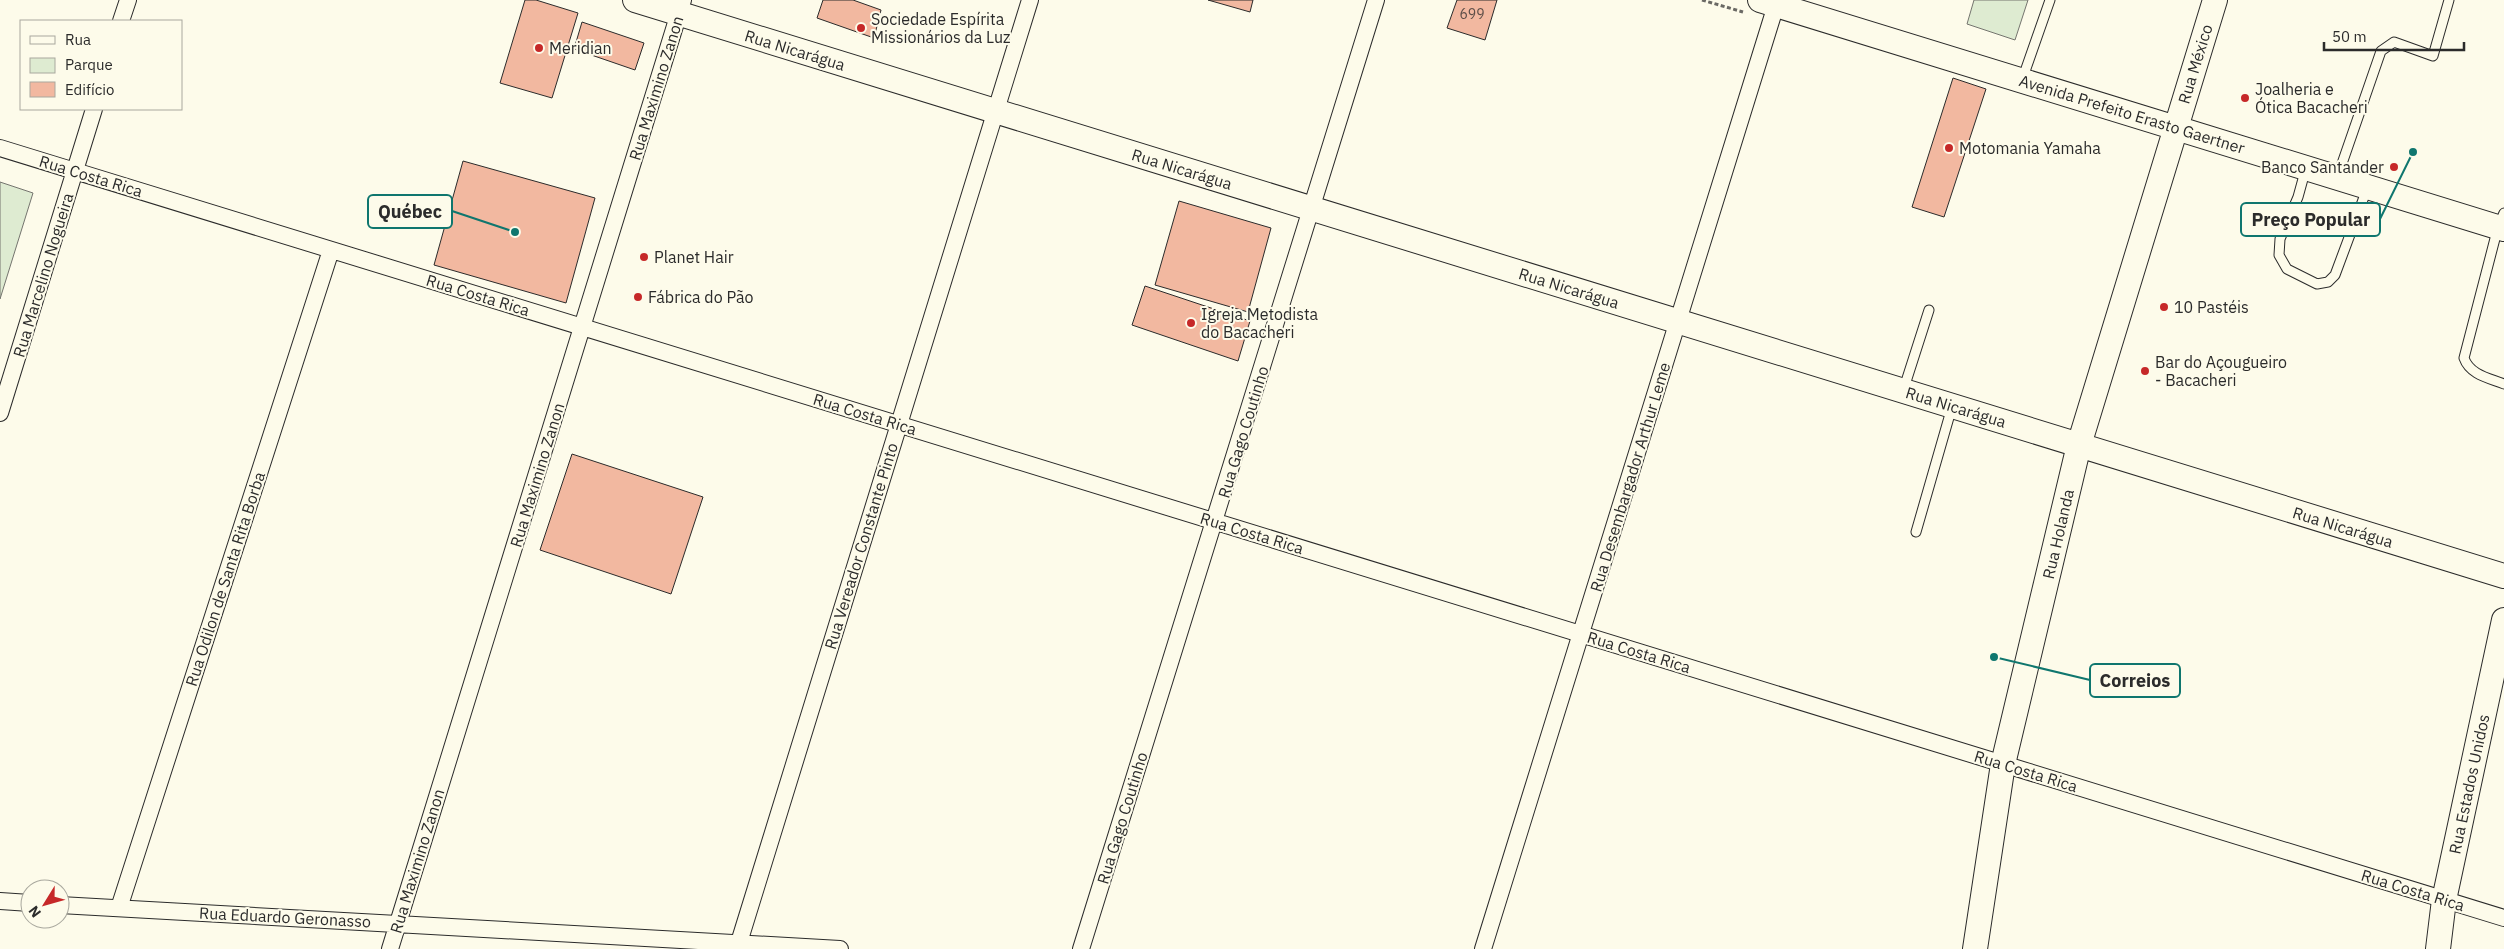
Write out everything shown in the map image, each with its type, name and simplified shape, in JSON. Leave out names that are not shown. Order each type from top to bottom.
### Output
[{"type":"main road","name":"Rua Nicarágua","points":[[634,0],[681,7],[996,111],[2504,576]]},
{"type":"main road","name":"Rua México","points":[[2176,128],[2215,0]]},
{"type":"main road","name":"Avenida Prefeito Erasto Gaertner","points":[[1771,2],[2338,178],[2502,223]]},
{"type":"main road","name":"Rua Holanda","points":[[1975,949],[2003,764],[2079,445],[2176,128]]},
{"type":"main road","name":"Rua Estados Unidos","points":[[2438,949],[2444,900],[2504,620]]},
{"type":"street","points":[[121,20],[128,0]]},
{"type":"street","name":"Rua Vereador Constante Pinto","points":[[738,946],[1030,0]]},
{"type":"street","name":"Rua Gago Coutinho","points":[[1081,949],[1376,0]]},
{"type":"street","name":"Rua Desembargador Arthur Leme","points":[[1483,949],[1678,322],[1771,2]]},
{"type":"street","name":"Rua Maximino Zanon","points":[[390,949],[681,7]]},
{"type":"street","name":"Rua Marcelino Nogueira","points":[[0,413],[94,110]]},
{"type":"street","name":"Rua Costa Rica","points":[[0,148],[2504,918]]},
{"type":"street","name":"Rua Odilon de Santa Rita Borba","points":[[120,908],[331,250]]},
{"type":"street","points":[[0,901],[20,902]]},
{"type":"street","name":"Rua Eduardo Geronasso","points":[[70,906],[738,946],[840,949]]},
{"type":"lane","points":[[2022,81],[2050,0]]},
{"type":"lane","points":[[2338,178],[2381,51],[2394,42],[2433,56],[2449,0]]},
{"type":"lane","points":[[2306,168],[2298,197],[2280,239],[2279,255],[2287,269],[2317,284],[2328,282],[2335,275],[2368,187]]},
{"type":"lane","points":[[2502,223],[2464,358],[2467,367],[2474,372],[2504,384]]},
{"type":"lane","points":[[1903,391],[1929,310]]},
{"type":"lane","points":[[1916,532],[1952,406]]},
{"type":"path","points":[[1702,0],[1730,8]]},
{"type":"green space","points":[[1974,0],[2028,0],[2015,40],[1967,24]]},
{"type":"green space","points":[[0,182],[33,193],[0,299]]},
{"type":"building","name":"Meridian","points":[[525,0],[536,0],[578,13],[552,98],[500,83]]},
{"type":"building","name":"Sociedade Espírita Missionários da Luz","points":[[823,0],[853,0],[881,10],[874,38],[817,18]]},
{"type":"building","points":[[1208,0],[1253,0],[1250,12]]},
{"type":"building","points":[[1457,0],[1497,0],[1485,40],[1447,28]]},
{"type":"building","points":[[582,22],[644,43],[635,70],[574,49]]},
{"type":"building","name":"Motomania Yamaha","points":[[1953,78],[1986,89],[1944,217],[1912,207]]},
{"type":"building","points":[[463,161],[595,198],[566,303],[434,265]]},
{"type":"building","points":[[1179,201],[1271,228],[1248,312],[1155,285]]},
{"type":"building","name":"Igreja Metodista do Bacacheri","points":[[1145,286],[1250,321],[1238,361],[1132,325]]},
{"type":"building","points":[[572,454],[703,497],[671,594],[540,550]]},
{"type":"place","name":"Sociedade Espírita Missionários da Luz","points":[[861,28]]},
{"type":"place","name":"Meridian","points":[[539,48]]},
{"type":"place","name":"Joalheria e Ótica Bacacheri","points":[[2245,98]]},
{"type":"place","name":"Motomania Yamaha","points":[[1949,148]]},
{"type":"place","name":"Preço Popular","points":[[2413,152]]},
{"type":"place","name":"Banco Santander","points":[[2394,167]]},
{"type":"place","name":"Québec","points":[[515,232]]},
{"type":"place","name":"Planet Hair","points":[[644,257]]},
{"type":"place","name":"Fábrica do Pão","points":[[638,297]]},
{"type":"place","name":"10 Pastéis","points":[[2164,307]]},
{"type":"place","name":"Igreja Metodista do Bacacheri","points":[[1191,323]]},
{"type":"place","name":"Bar do Açougueiro - Bacacheri","points":[[2145,371]]},
{"type":"place","name":"Correios","points":[[1994,657]]}]
